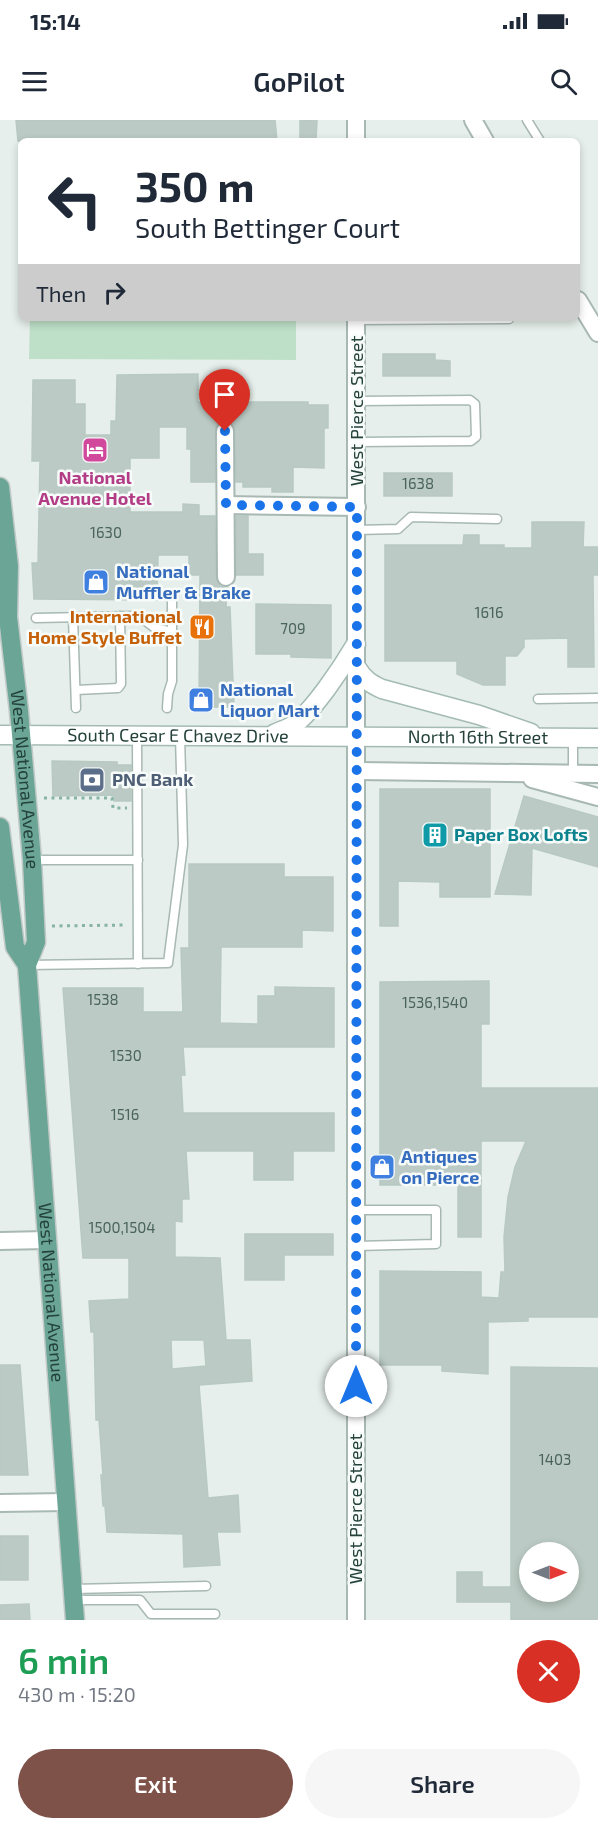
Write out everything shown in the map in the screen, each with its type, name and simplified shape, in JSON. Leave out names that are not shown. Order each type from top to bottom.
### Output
[{"type":"main road","name":"West National Avenue","points":[[0,487],[9,566],[4,617],[21,737],[32,860],[36,942],[27,965],[75,1620]]},
{"type":"main road","points":[[269,736],[292,726],[309,709],[340,672],[356,644]]},
{"type":"main road","points":[[357,668],[361,675],[376,687],[463,711],[547,738]]},
{"type":"main road","name":"South Cesar E Chavez Drive","points":[[0,735],[21,737],[357,736]]},
{"type":"main road","name":"North 16th Street","points":[[357,736],[598,738]]},
{"type":"main road","name":"West National Avenue","points":[[0,827],[15,947],[27,965]]},
{"type":"main road","points":[[3,860],[32,860]]},
{"type":"street","points":[[356,120],[356,138]]},
{"type":"street","points":[[473,120],[482,138]]},
{"type":"street","points":[[580,303],[598,333]]},
{"type":"street","name":"West Pierce Street","points":[[356,321],[356,1620]]},
{"type":"street","points":[[225,431],[225,577]]},
{"type":"street","points":[[226,505],[357,507]]},
{"type":"street","points":[[357,771],[598,774]]},
{"type":"street","points":[[511,773],[598,797]]},
{"type":"street","points":[[0,1240],[46,1240]]},
{"type":"street","points":[[0,1503],[66,1502]]},
{"type":"lane","points":[[527,120],[538,138]]},
{"type":"lane","points":[[357,401],[470,400],[476,404],[476,437],[471,441],[357,442]]},
{"type":"lane","points":[[357,530],[398,529],[411,517],[496,519]]},
{"type":"lane","points":[[167,708],[172,681],[172,600]]},
{"type":"lane","points":[[76,690],[112,689],[118,688],[121,684],[120,616]]},
{"type":"lane","points":[[36,618],[134,616],[143,619],[155,628],[172,632]]},
{"type":"lane","points":[[73,617],[76,708]]},
{"type":"lane","points":[[538,699],[598,698]]},
{"type":"lane","points":[[137,736],[138,964]]},
{"type":"lane","points":[[27,965],[168,963],[183,845],[180,736]]},
{"type":"lane","points":[[573,742],[573,773]]},
{"type":"lane","points":[[32,860],[138,860]]},
{"type":"lane","points":[[356,1210],[436,1210],[436,1244],[356,1246]]},
{"type":"lane","points":[[73,1594],[206,1586]]},
{"type":"lane","points":[[73,1594],[140,1600],[151,1614],[215,1614]]},
{"type":"path","points":[[44,798],[112,798],[113,808],[118,808]]},
{"type":"path","points":[[51,926],[138,925]]},
{"type":"green space","points":[[30,321],[296,321],[296,360],[29,359]]},
{"type":"building","points":[[16,120],[275,120],[277,138],[18,138],[18,141]]},
{"type":"building","points":[[300,120],[317,120],[316,138],[300,138]]},
{"type":"building","points":[[383,354],[435,354],[435,360],[450,361],[450,376],[383,376]]},
{"type":"building","points":[[198,374],[198,402],[308,402],[308,405],[328,405],[328,428],[324,428],[324,468],[293,467],[293,492],[272,492],[272,487],[243,487],[243,482],[236,482],[235,430],[234,425],[226,421],[219,422],[215,430],[215,482],[191,482],[191,449],[187,449],[187,427],[159,427],[159,458],[130,458],[130,512],[183,512],[183,504],[199,505],[199,516],[215,516],[216,578],[220,586],[227,587],[226,607],[230,607],[234,707],[199,707],[200,575],[189,575],[189,555],[158,555],[157,600],[34,599],[32,563],[38,563],[40,461],[32,461],[33,380],[75,380],[75,404],[85,404],[85,435],[111,435],[111,421],[116,421],[117,375]]},
{"type":"building","points":[[384,473],[452,473],[452,496],[384,496]]},
{"type":"building","points":[[236,516],[248,516],[248,554],[263,554],[263,575],[236,575]]},
{"type":"building","points":[[532,522],[584,522],[583,547],[598,547],[598,575],[593,575],[594,667],[568,667],[568,638],[524,639],[524,647],[517,656],[505,656],[505,685],[483,685],[457,674],[457,661],[385,661],[385,545],[463,545],[464,535],[479,535],[479,545],[532,548]]},
{"type":"building","points":[[256,604],[331,605],[331,658],[291,657],[291,654],[256,654]]},
{"type":"building","name":"PNC Bank","points":[[52,761],[117,762],[117,765],[131,765],[131,801],[114,801],[114,795],[53,796]]},
{"type":"building","name":"Paper Box Lofts","points":[[380,789],[490,789],[490,897],[440,897],[440,882],[398,881],[398,926],[380,926]]},
{"type":"building","points":[[524,796],[598,817],[598,867],[532,848],[531,895],[495,894]]},
{"type":"building","points":[[189,864],[284,864],[284,877],[333,877],[333,931],[302,930],[302,947],[221,947],[220,1023],[258,1024],[258,996],[275,996],[275,987],[334,988],[334,1047],[183,1047],[185,1075],[181,1075],[183,1113],[334,1113],[334,1151],[293,1151],[293,1180],[254,1180],[254,1151],[186,1151],[189,1199],[182,1199],[182,1222],[175,1221],[175,1257],[220,1258],[226,1340],[250,1340],[252,1381],[199,1385],[208,1498],[238,1495],[240,1532],[217,1532],[220,1565],[184,1567],[183,1534],[107,1532],[105,1506],[103,1506],[99,1420],[96,1420],[94,1332],[91,1332],[89,1301],[129,1299],[129,1258],[83,1258],[63,988],[143,988],[143,1012],[183,1012],[181,948],[189,948]],"holes":[[[171,1340],[204,1340],[206,1366],[172,1369]]]},
{"type":"building","points":[[489,981],[489,1024],[481,1024],[481,1088],[598,1088],[598,1317],[528,1317],[528,1321],[488,1322],[488,1374],[442,1371],[442,1365],[380,1365],[380,1271],[481,1272],[481,1297],[499,1298],[501,1272],[505,1272],[504,1237],[508,1197],[515,1167],[526,1141],[481,1141],[481,1237],[458,1237],[458,1185],[380,1185],[380,982]]},
{"type":"building","points":[[245,1234],[333,1234],[333,1255],[284,1255],[284,1280],[245,1280]]},
{"type":"building","points":[[0,1365],[20,1365],[28,1475],[0,1475]]},
{"type":"building","points":[[511,1367],[598,1368],[598,1620],[511,1620],[511,1602],[457,1602],[457,1572],[482,1572],[482,1587],[511,1587]]},
{"type":"building","points":[[0,1536],[28,1536],[28,1580],[0,1580]]},
{"type":"building","points":[[29,1604],[30,1620],[0,1620],[0,1605]]},
{"type":"place","name":"National Avenue Hotel","points":[[95,450]]},
{"type":"place","name":"National Muffler & Brake","points":[[96,582]]},
{"type":"place","name":"International Home Style Buffet","points":[[202,627]]},
{"type":"place","name":"National Liquor Mart","points":[[201,700]]},
{"type":"place","name":"PNC Bank","points":[[92,780]]},
{"type":"place","name":"Paper Box Lofts","points":[[435,835]]},
{"type":"place","name":"Antiques on Pierce","points":[[382,1167]]},
{"type":"route","points":[[225,431],[226,505],[357,507],[356,1386]]}]
